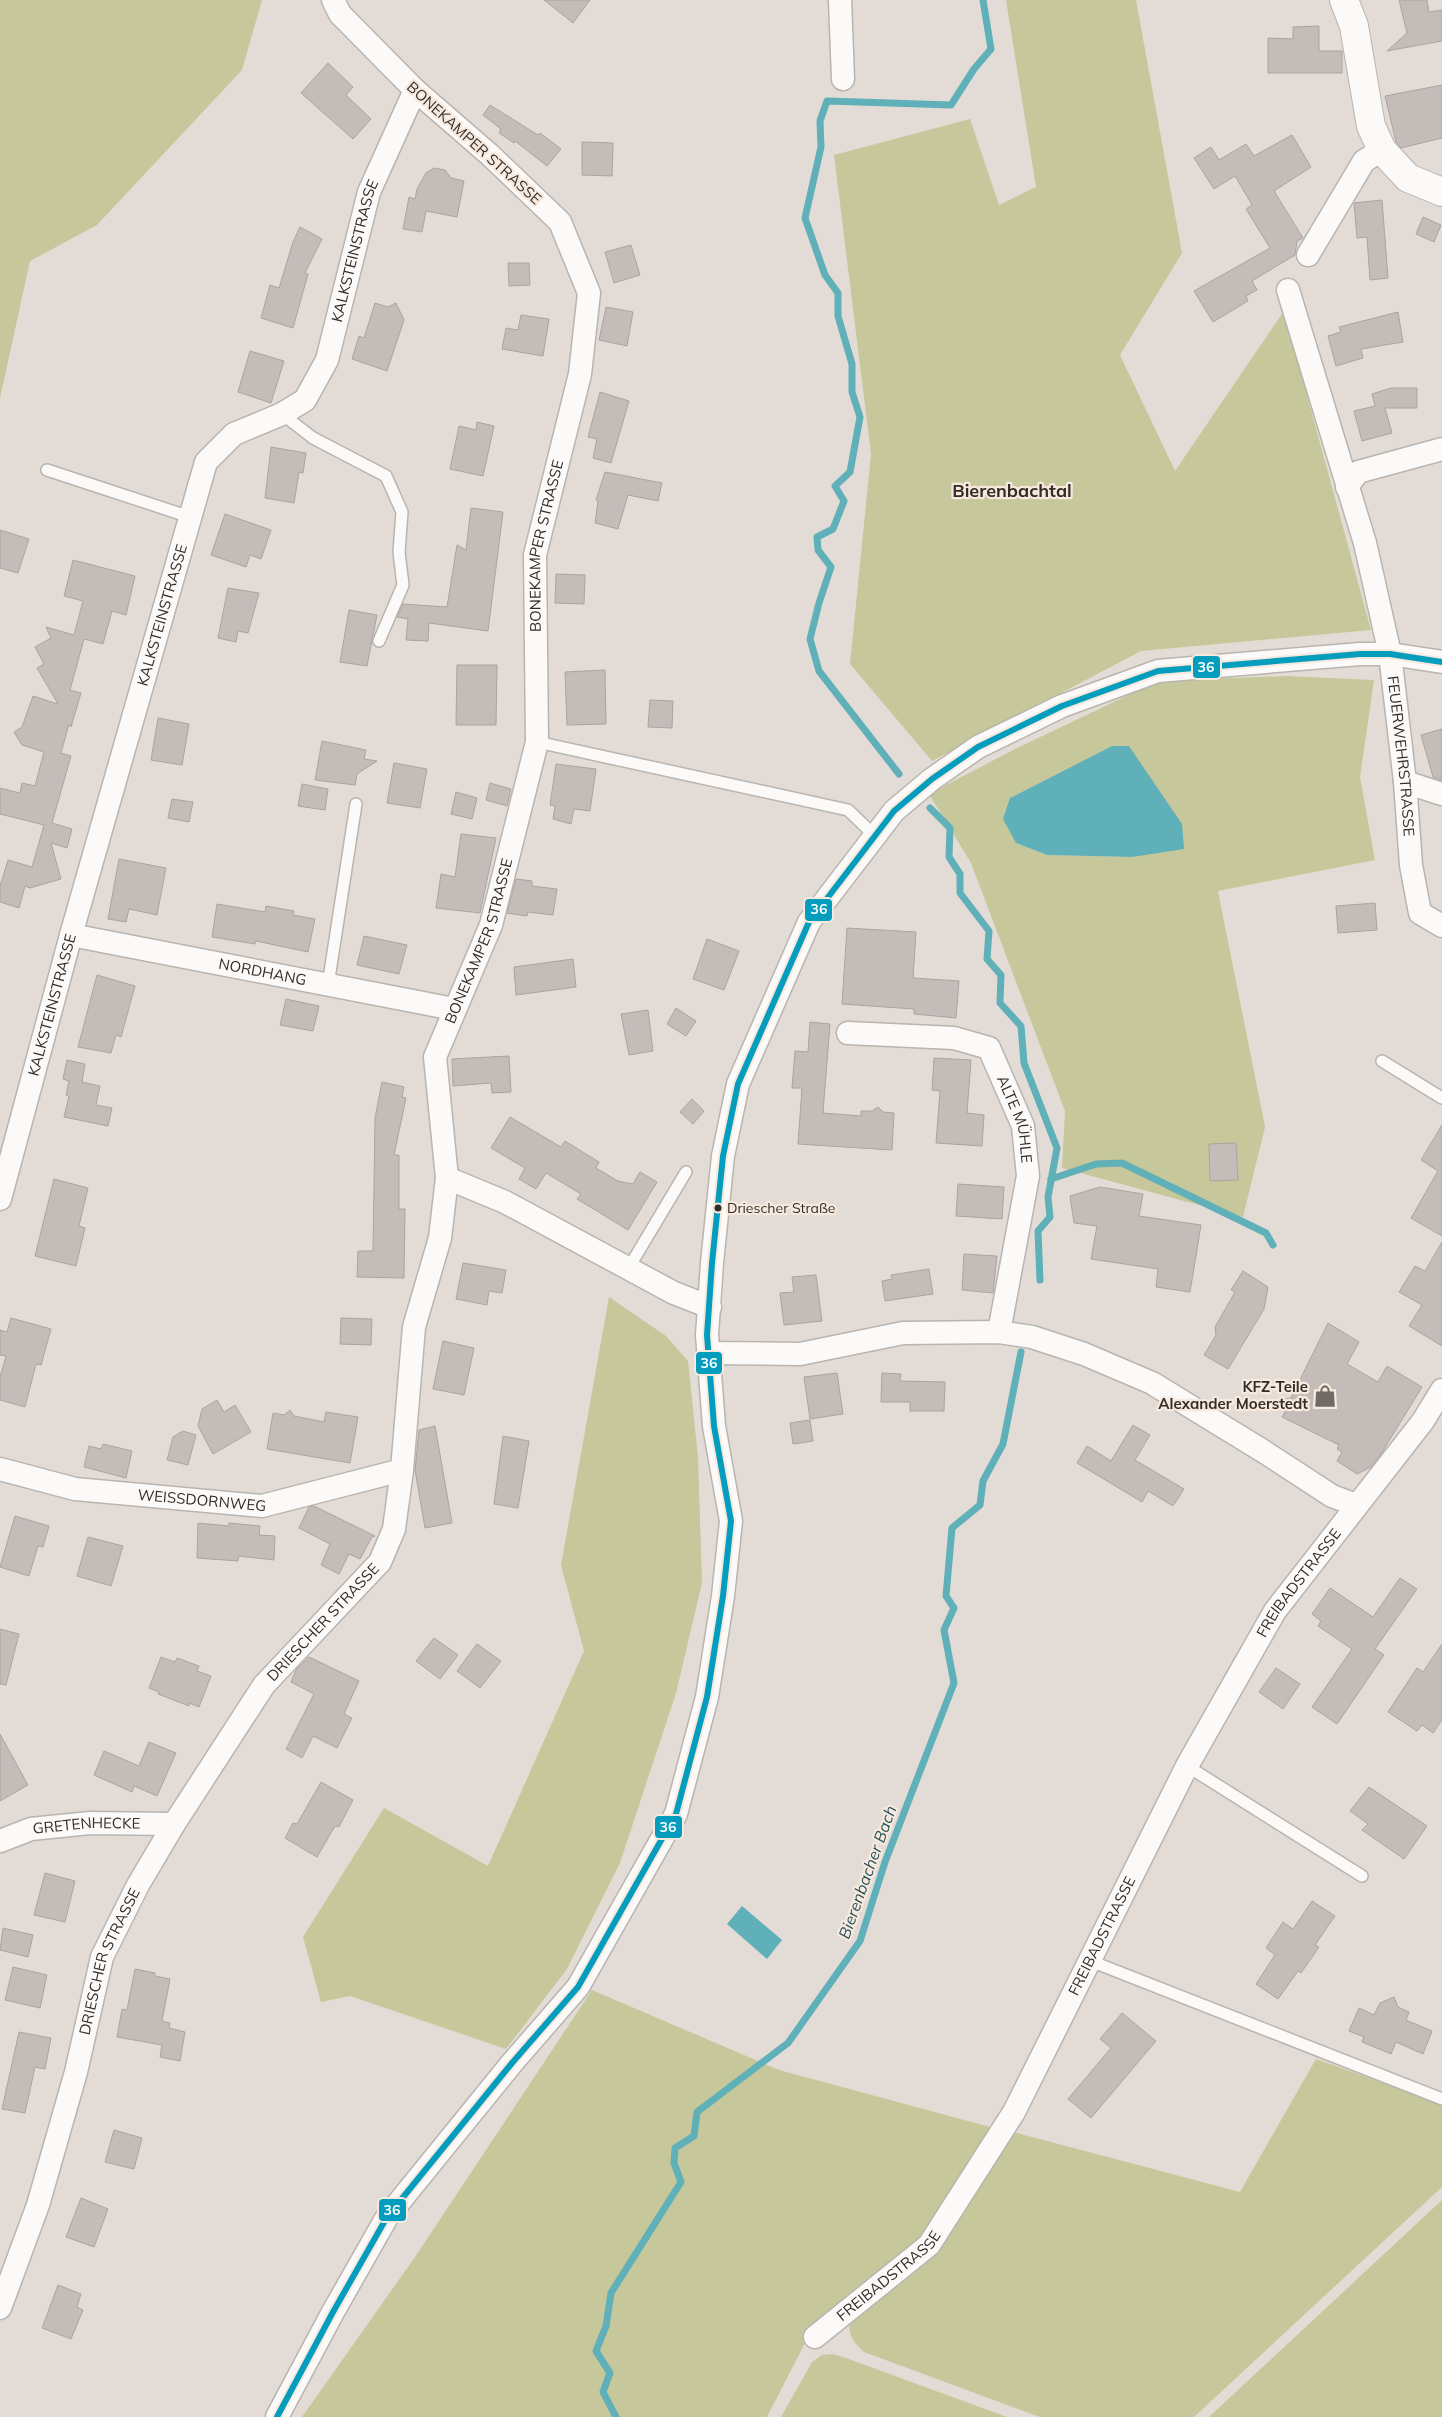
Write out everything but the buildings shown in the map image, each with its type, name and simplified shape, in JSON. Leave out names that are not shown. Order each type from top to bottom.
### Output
[{"type":"main road","points":[[1344,0],[1354,26],[1371,126],[1382,150],[1408,178],[1442,192]]},
{"type":"street","name":"BONEKAMPER STRASSE","points":[[334,0],[340,14],[415,90],[490,154],[560,222],[589,293],[580,374],[535,555],[537,742],[491,926],[435,1057],[447,1178]]},
{"type":"street","points":[[840,0],[843,79]]},
{"type":"street","name":"KALKSTEINSTRASSE","points":[[0,1199],[71,935],[206,462],[234,434],[282,414],[305,400],[327,360],[369,192],[415,90]]},
{"type":"street","points":[[1308,255],[1364,161],[1382,150]]},
{"type":"street","name":"FEUERWEHRSTRASSE","points":[[1288,290],[1365,543],[1390,654],[1405,782],[1411,865],[1420,913],[1442,926]]},
{"type":"street","points":[[1347,488],[1358,472],[1442,449]]},
{"type":"street","points":[[277,2417],[332,2312],[387,2217],[512,2063],[578,1987],[676,1814],[707,1697],[723,1596],[731,1521],[714,1426],[708,1353],[712,1263],[723,1156],[738,1084],[809,922],[894,811],[932,779],[978,747],[1062,706],[1158,671],[1360,654],[1390,654],[1442,662]]},
{"type":"street","points":[[1405,782],[1442,794]]},
{"type":"street","name":"NORDHANG","points":[[71,935],[454,1009]]},
{"type":"street","name":"ALTE MÜHLE","points":[[848,1033],[954,1038],[989,1048],[1023,1126],[1028,1176],[999,1332]]},
{"type":"street","points":[[447,1178],[505,1202],[674,1294],[710,1307]]},
{"type":"street","name":"DRIESCHER STRASSE","points":[[0,2308],[38,2205],[76,2072],[102,1958],[138,1886],[174,1824],[264,1685],[380,1562],[394,1529],[402,1470],[414,1327],[440,1238],[447,1178]]},
{"type":"street","points":[[708,1353],[800,1354],[903,1333],[999,1332],[1032,1337],[1084,1354],[1152,1383],[1332,1496],[1356,1505],[1423,1421],[1442,1390]]},
{"type":"street","name":"WEISSDORNWEG","points":[[0,1469],[75,1489],[262,1506],[402,1470]]},
{"type":"street","name":"FREIBADSTRASSE","points":[[815,2337],[929,2245],[1014,2112],[1088,1960],[1187,1766],[1274,1611],[1356,1505]]},
{"type":"street","name":"GRETENHECKE","points":[[0,1841],[31,1829],[90,1823],[174,1824]]},
{"type":"lane","points":[[282,414],[313,438],[386,476],[402,512],[399,552],[403,585],[379,641]]},
{"type":"lane","points":[[47,470],[190,517]]},
{"type":"lane","points":[[537,742],[848,810],[874,835]]},
{"type":"lane","points":[[328,985],[356,804]]},
{"type":"lane","points":[[1382,1061],[1442,1098]]},
{"type":"lane","points":[[628,1269],[686,1172]]},
{"type":"lane","points":[[1187,1766],[1362,1876]]},
{"type":"lane","points":[[1088,1960],[1442,2099]]},
{"type":"green space","points":[[0,0],[262,0],[242,70],[97,225],[30,261],[0,398]]},
{"type":"green space","points":[[1006,0],[1136,0],[1182,253],[1120,355],[1175,471],[1284,311],[1371,630],[1141,651],[932,761],[850,664],[871,454],[834,155],[970,119],[999,205],[1036,187]]},
{"type":"green space","points":[[1286,676],[1374,680],[1360,777],[1375,860],[1218,891],[1265,1127],[1243,1217],[1062,1168],[1065,1111],[971,863],[929,794],[1017,748],[1158,681]],"holes":[[[1112,746],[1132,857],[1047,855],[1016,843],[1010,798]]]},
{"type":"green space","points":[[609,1297],[666,1336],[688,1361],[698,1457],[702,1583],[676,1693],[620,1863],[567,1969],[506,2049],[350,1996],[321,2002],[303,1937],[384,1808],[488,1866],[584,1651],[561,1565]]},
{"type":"green space","points":[[592,1990],[779,2070],[994,2128],[917,2242],[819,2326],[804,2345],[767,2417],[302,2417],[415,2257]]},
{"type":"green space","points":[[1316,2059],[1442,2104],[1442,2187],[1194,2417],[1040,2417],[864,2352],[854,2342],[849,2321],[872,2300],[1009,2131],[1240,2192]]},
{"type":"green space","points":[[1442,2200],[1442,2417],[1209,2417]]},
{"type":"green space","points":[[833,2354],[1007,2417],[781,2417],[812,2362],[822,2355]]},
{"type":"water","points":[[1112,746],[1129,746],[1182,824],[1184,849],[1132,857],[1047,855],[1016,843],[1003,819],[1010,798]]},
{"type":"water","points":[[742,1906],[782,1940],[767,1959],[727,1924]]},
{"type":"waterway","name":"Bierenbacher Bach","points":[[899,774],[819,671],[810,639],[831,567],[818,550],[817,537],[833,529],[844,501],[835,486],[850,472],[860,417],[852,392],[852,364],[838,316],[838,293],[825,275],[805,218],[821,147],[820,121],[827,101],[951,105],[974,69],[991,49],[983,0]]},
{"type":"waterway","name":"Bierenbacher Bach","points":[[930,808],[950,828],[949,857],[960,874],[960,893],[989,931],[987,959],[1001,975],[1000,1003],[1021,1026],[1024,1063],[1057,1148],[1048,1197],[1050,1217],[1038,1231],[1040,1280]]},
{"type":"waterway","points":[[1051,1179],[1096,1164],[1122,1163],[1266,1233],[1273,1245]]},
{"type":"waterway","name":"Bierenbacher Bach","points":[[616,2417],[603,2392],[610,2373],[596,2351],[606,2326],[611,2293],[681,2182],[674,2163],[675,2148],[694,2136],[697,2112],[788,2043],[860,1941],[885,1862],[954,1683],[944,1630],[954,1608],[946,1596],[952,1528],[980,1505],[983,1481],[1003,1444],[1021,1352]]},
{"type":"transit line","name":"36","points":[[277,2417],[333,2312],[387,2217],[512,2063],[578,1987],[676,1814],[707,1697],[723,1596],[731,1521],[714,1426],[707,1335],[723,1156],[738,1084],[809,922],[894,811],[932,779],[978,747],[1062,706],[1158,671],[1360,654],[1390,654],[1442,662]]},
{"type":"place","name":"Driescher Straße","points":[[718,1208]]},
{"type":"place","name":"KFZ-Teile Alexander Moerstedt","points":[[1325,1396]]},
{"type":"district","name":"Bierenbachtal","points":[[1012,491]]}]
